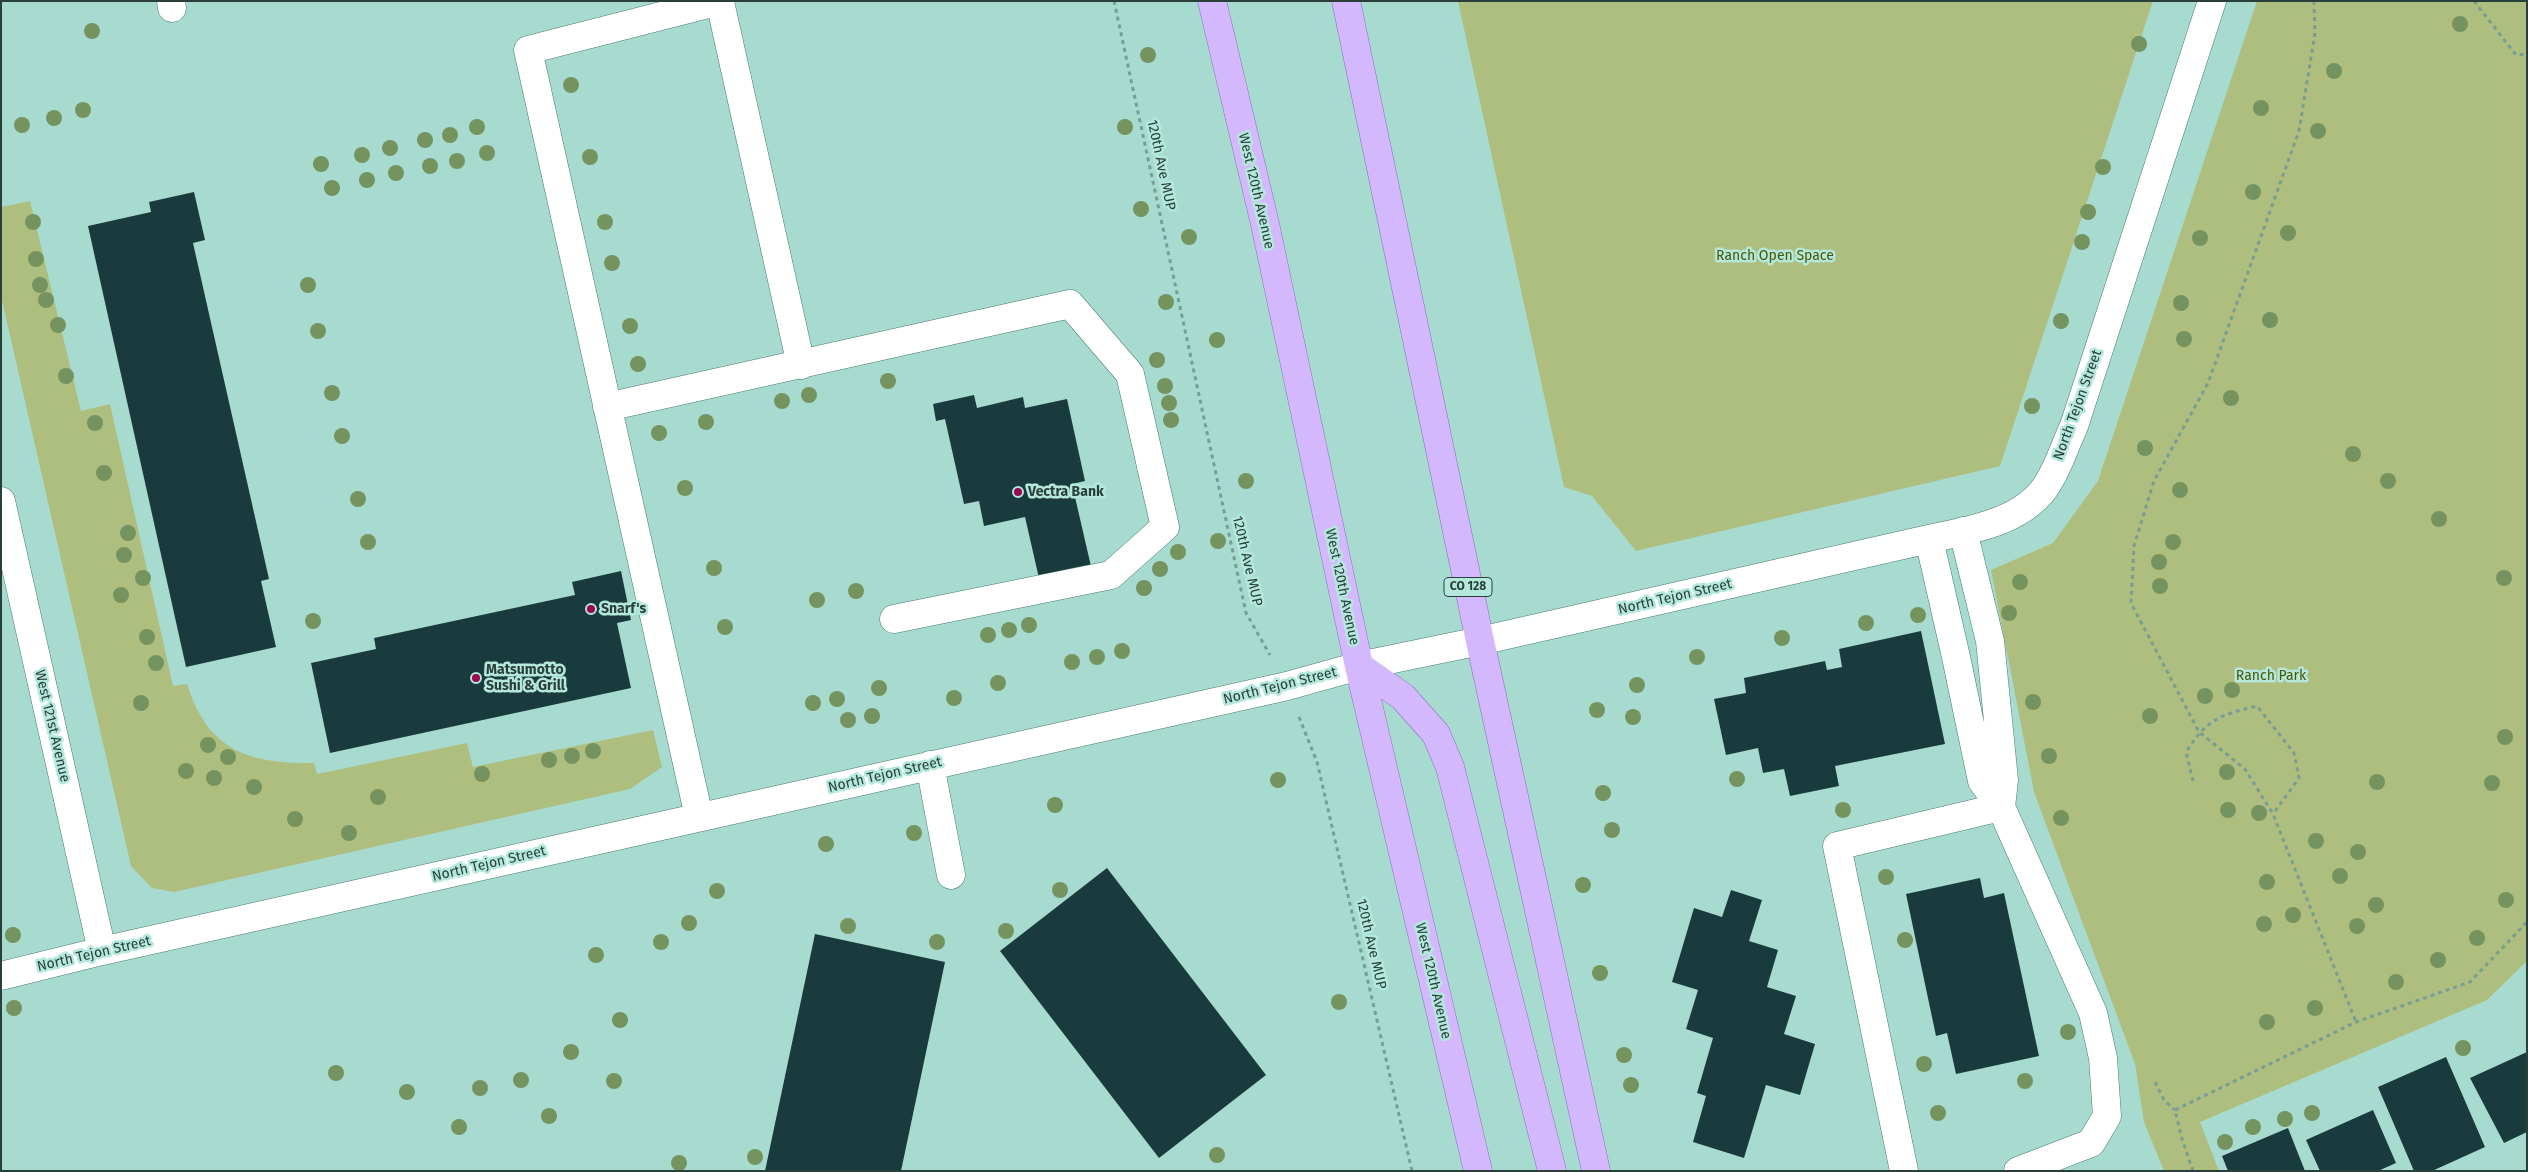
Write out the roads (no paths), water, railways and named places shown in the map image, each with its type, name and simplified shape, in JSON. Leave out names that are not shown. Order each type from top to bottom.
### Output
[{"type":"main road","name":"West 120th Avenue","points":[[1212,1],[1265,224],[1359,666],[1478,1171]]},
{"type":"main road","name":"CO 128","points":[[1346,1],[1480,642],[1596,1171]]},
{"type":"main road","points":[[1359,666],[1403,697],[1436,734],[1450,766],[1552,1171]]},
{"type":"street","name":"North Tejon Street","points":[[1,976],[102,951],[1287,686],[1359,666],[1480,642],[1929,539],[1963,531],[2016,513],[2038,497],[2049,482],[2074,426],[2212,1]]},
{"type":"street","points":[[699,817],[528,50],[720,2],[801,365]]},
{"type":"street","points":[[607,407],[1070,304],[1130,374],[1165,526],[1111,575],[894,618]]},
{"type":"street","name":"West 121st Avenue","points":[[1,501],[102,951]]},
{"type":"street","points":[[1963,531],[1990,640],[2004,780],[2001,807]]},
{"type":"street","points":[[1929,539],[1982,781],[2001,807],[2092,1014],[2103,1058],[2107,1116],[2092,1144],[2018,1171]]},
{"type":"street","points":[[930,765],[951,875]]},
{"type":"street","points":[[1904,1171],[1837,846],[2001,807]]},
{"type":"place","name":"Vectra Bank","points":[[1018,492]]},
{"type":"place","name":"Snarf's","points":[[591,609]]},
{"type":"place","name":"Matsumotto Sushi & Grill","points":[[476,678]]},
{"type":"park label","name":"Ranch Open Space","points":[[1775,256]]},
{"type":"park label","name":"Ranch Park","points":[[2271,676]]}]
